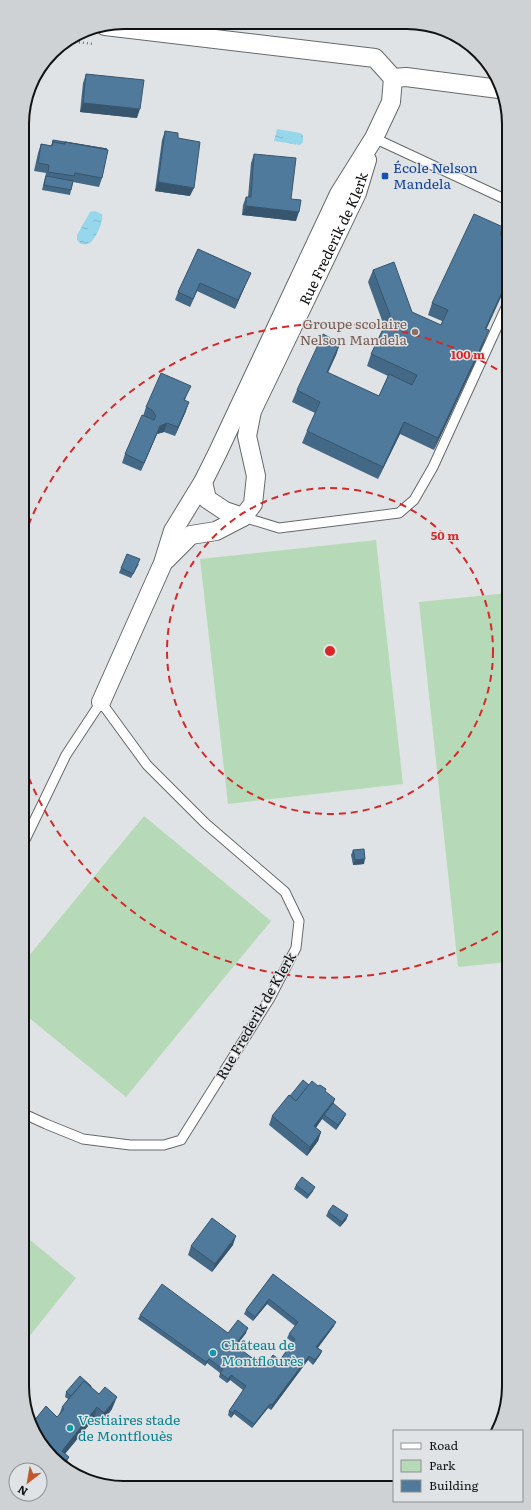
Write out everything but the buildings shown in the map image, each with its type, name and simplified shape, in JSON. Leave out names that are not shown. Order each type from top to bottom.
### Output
[{"type":"street","points":[[130,29],[375,58],[393,78],[406,78],[495,89]]},
{"type":"street","name":"Rue Frederik de Klerk","points":[[101,702],[163,563],[173,531],[203,482],[339,194],[374,138],[391,102],[393,78]]},
{"type":"street","name":"Rue Frederik de Klerk","points":[[163,563],[181,543],[191,535],[216,531],[244,517],[253,504],[256,476],[247,436],[252,411],[357,194],[374,138]]},
{"type":"street","points":[[203,482],[208,499],[225,511],[244,517]]},
{"type":"lane","points":[[374,138],[502,198]]},
{"type":"lane","points":[[244,517],[279,528],[399,513],[414,500],[433,467],[502,316]]},
{"type":"lane","name":"Rue Frederik de Klerk","points":[[29,832],[66,755],[101,702],[147,765],[205,822],[285,892],[300,920],[296,948],[270,998],[181,1140],[164,1145],[137,1145],[83,1139],[29,1116]]},
{"type":"green space","points":[[376,540],[403,784],[228,804],[200,559]]},
{"type":"green space","points":[[502,594],[502,963],[458,967],[419,602]]},
{"type":"green space","points":[[144,816],[271,921],[126,1097],[29,1018],[29,956]]},
{"type":"green space","points":[[29,1239],[76,1278],[29,1337]]},
{"type":"water","points":[[277,129],[300,133],[303,135],[303,142],[300,145],[274,141]]},
{"type":"water","points":[[95,211],[102,214],[102,221],[99,229],[90,243],[81,244],[77,240],[77,235],[90,212]]},
{"type":"place","name":"École Nelson Mandela","points":[[385,176]]},
{"type":"place","name":"Groupe scolaire Nelson Mandela","points":[[415,332]]},
{"type":"place","name":"Château de Montflourès","points":[[213,1353]]},
{"type":"place","name":"Vestiaires stade de Montflouès","points":[[70,1428]]}]
